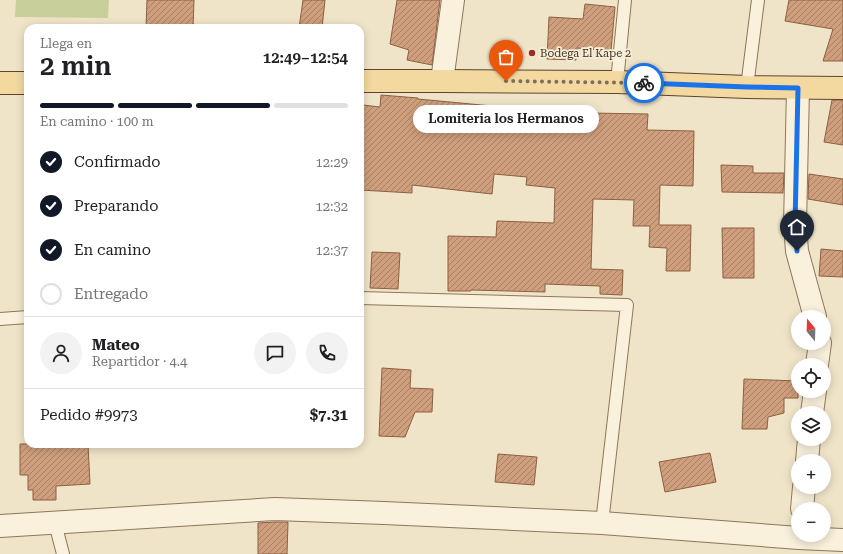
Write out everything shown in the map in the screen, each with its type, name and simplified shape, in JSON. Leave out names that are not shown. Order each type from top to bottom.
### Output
[{"type":"main road","points":[[364,81],[617,82],[747,87],[843,88]]},
{"type":"main road","points":[[0,84],[24,83]]},
{"type":"street","points":[[442,81],[453,0]]},
{"type":"street","points":[[798,88],[795,225],[797,251],[814,310]]},
{"type":"street","points":[[0,526],[275,509],[602,523],[791,535]]},
{"type":"street","points":[[831,539],[843,540]]},
{"type":"lane","points":[[617,82],[626,0]]},
{"type":"lane","points":[[747,87],[758,0]]},
{"type":"lane","points":[[364,298],[628,305],[602,523]]},
{"type":"lane","points":[[0,319],[24,317]]},
{"type":"lane","points":[[55,522],[63,554]]},
{"type":"green space","points":[[16,0],[109,0],[108,18],[15,17]]},
{"type":"building","points":[[147,0],[194,0],[193,24],[146,24]]},
{"type":"building","points":[[303,0],[325,0],[322,24],[300,24]]},
{"type":"building","points":[[397,0],[440,0],[432,65],[407,60],[409,50],[390,44]]},
{"type":"building","points":[[789,0],[843,0],[843,61],[823,61],[833,29],[785,21]]},
{"type":"building","points":[[585,4],[615,7],[611,51],[577,48],[576,60],[547,59],[549,17],[583,19]]},
{"type":"building","points":[[381,95],[534,110],[591,114],[648,114],[647,130],[694,131],[693,186],[660,185],[659,225],[691,225],[690,271],[666,271],[667,248],[649,247],[650,226],[633,226],[634,200],[593,199],[591,269],[623,270],[622,295],[600,294],[600,286],[545,284],[545,292],[471,290],[448,291],[448,236],[496,237],[497,221],[554,223],[555,188],[526,185],[527,177],[494,174],[492,194],[412,185],[412,193],[364,190],[364,105],[380,107]]},
{"type":"building","points":[[832,100],[843,100],[843,145],[824,142]]},
{"type":"building","points":[[721,165],[753,166],[753,173],[784,173],[783,193],[722,192]]},
{"type":"building","points":[[809,174],[843,179],[843,205],[808,199]]},
{"type":"building","points":[[722,228],[754,228],[754,278],[723,278]]},
{"type":"building","points":[[821,249],[843,251],[843,277],[819,276]]},
{"type":"building","points":[[372,252],[400,253],[398,289],[370,288]]},
{"type":"building","points":[[382,368],[411,370],[410,388],[433,389],[432,412],[415,412],[405,437],[379,436]]},
{"type":"building","points":[[744,379],[791,381],[791,398],[784,398],[784,413],[768,417],[767,429],[742,429]]},
{"type":"building","points":[[20,444],[24,444],[24,448],[88,448],[90,484],[56,486],[56,500],[33,500],[33,490],[28,490],[28,475],[20,475]]},
{"type":"building","points":[[710,453],[716,482],[665,492],[659,462]]},
{"type":"building","points":[[498,454],[537,457],[534,485],[495,482]]},
{"type":"building","points":[[288,522],[287,554],[258,554],[258,523]]},
{"type":"way so far","points":[[506,81],[644,83]]},
{"type":"place","name":"Bodega El Kape 2","points":[[532,53]]},
{"type":"place","name":"Lomiteria los Hermanos","points":[[506,81]]},
{"type":"route","points":[[644,83],[798,88],[795,225],[797,251]]}]
